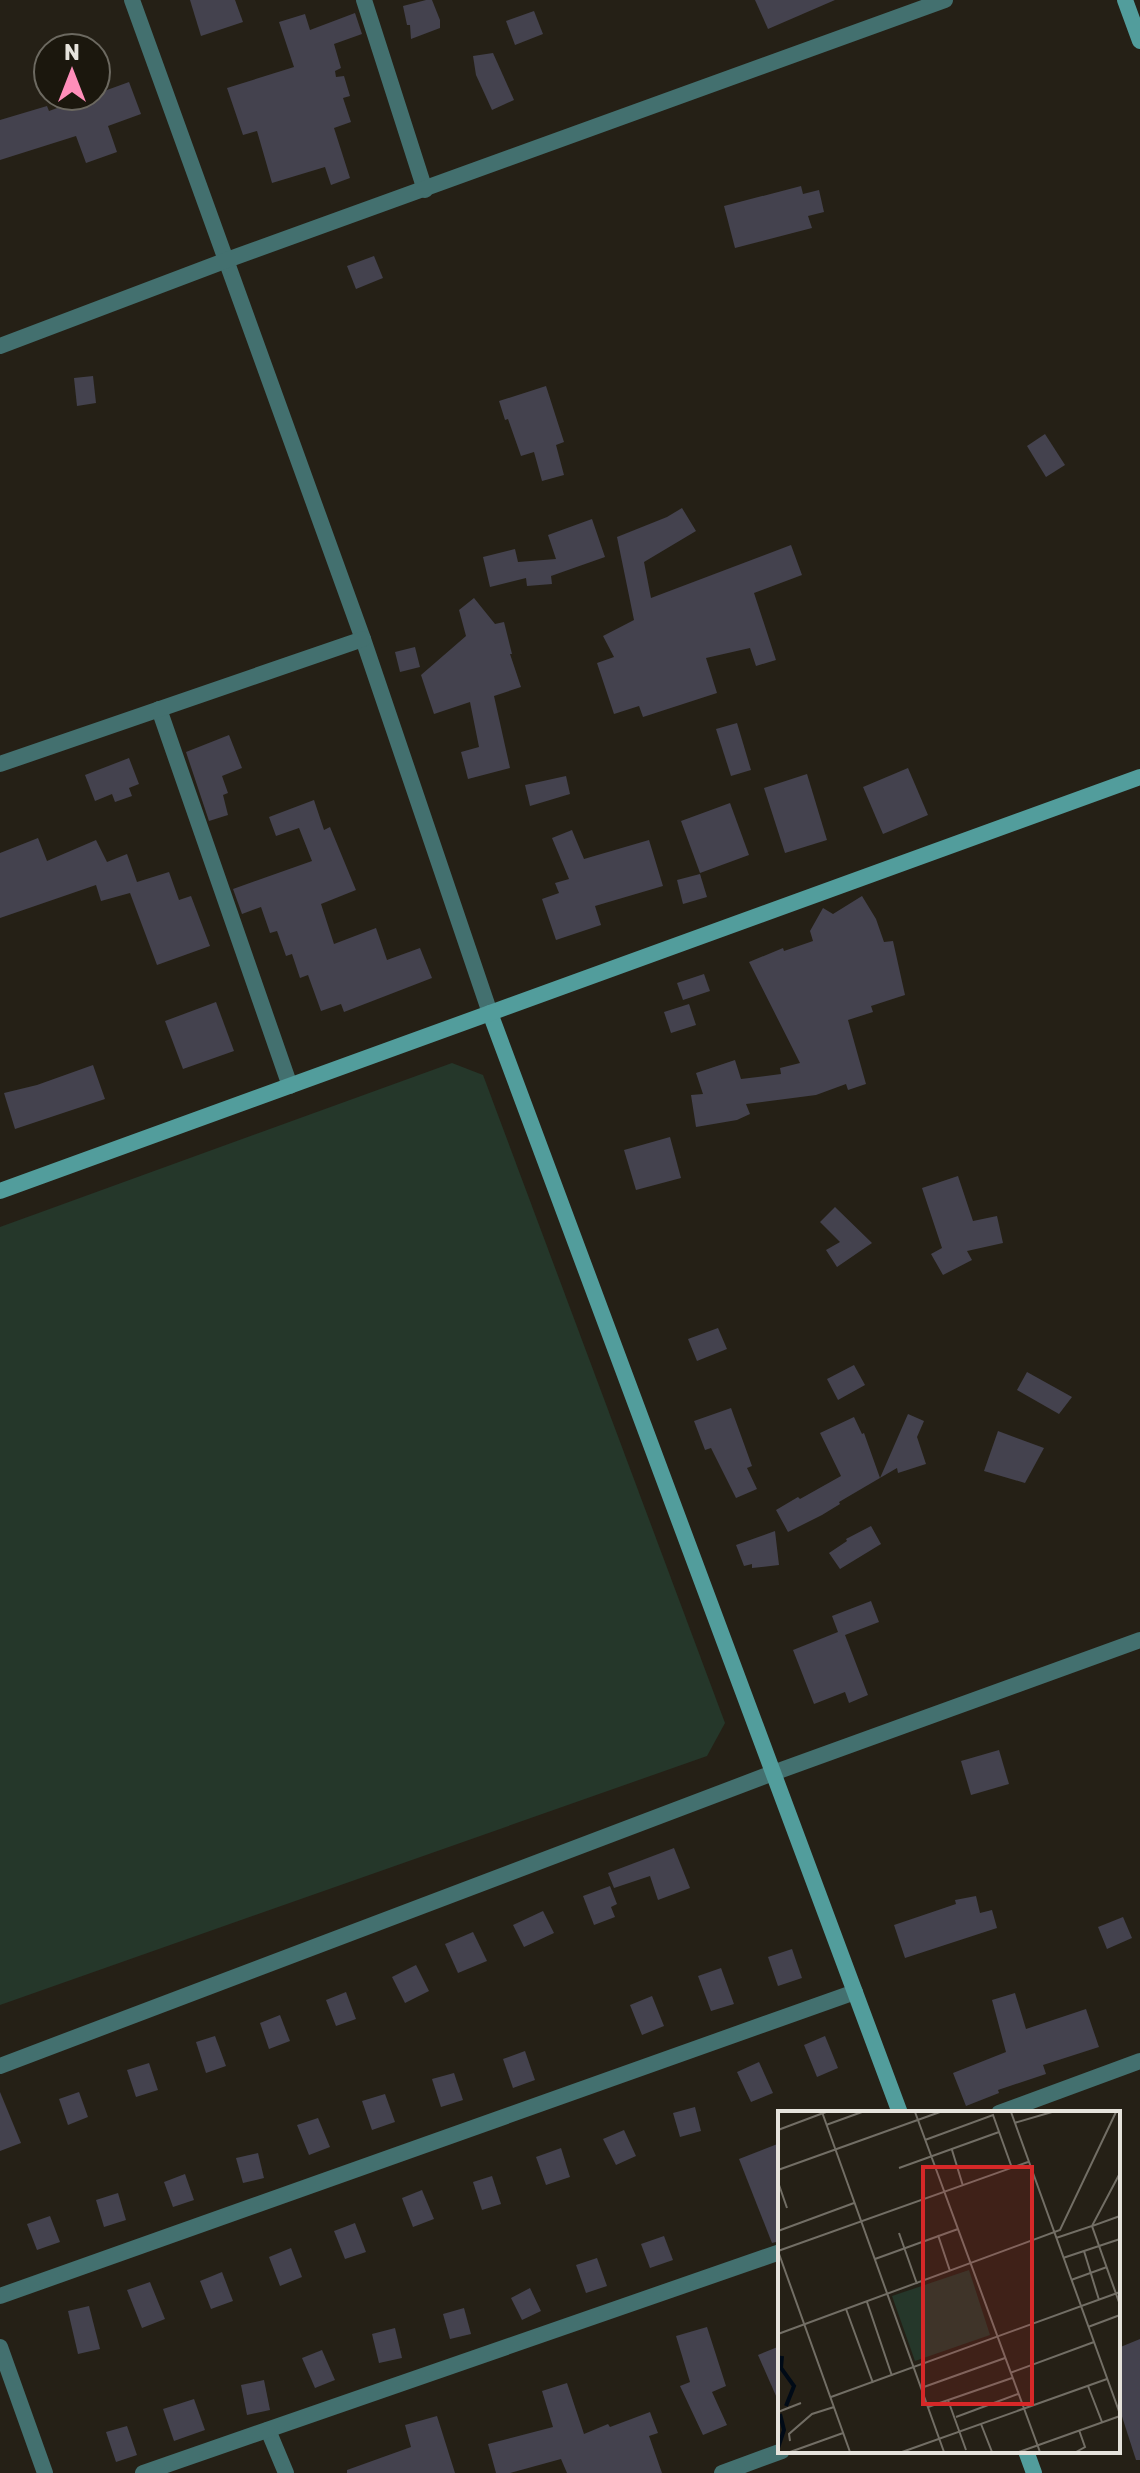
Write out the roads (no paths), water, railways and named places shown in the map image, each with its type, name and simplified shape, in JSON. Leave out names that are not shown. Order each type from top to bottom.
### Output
[{"type":"street","points":[[132,0],[363,639],[490,1013],[899,2111]]},
{"type":"street","points":[[364,0],[425,190]]},
{"type":"street","points":[[1125,0],[1140,41]]},
{"type":"street","points":[[0,346],[938,1]]},
{"type":"street","points":[[0,764],[363,639]]},
{"type":"street","points":[[159,709],[290,1086]]},
{"type":"street","points":[[0,1191],[1140,777]]},
{"type":"street","points":[[0,2066],[773,1773],[1140,1640]]},
{"type":"street","points":[[0,2296],[855,1992]]},
{"type":"street","points":[[1004,2111],[1140,2061]]},
{"type":"street","points":[[143,2473],[778,2253]]},
{"type":"street","points":[[0,2347],[45,2473]]},
{"type":"street","points":[[268,2430],[286,2473]]},
{"type":"street","points":[[722,2473],[778,2452]]},
{"type":"street","points":[[1027,2453],[1034,2473]]}]
